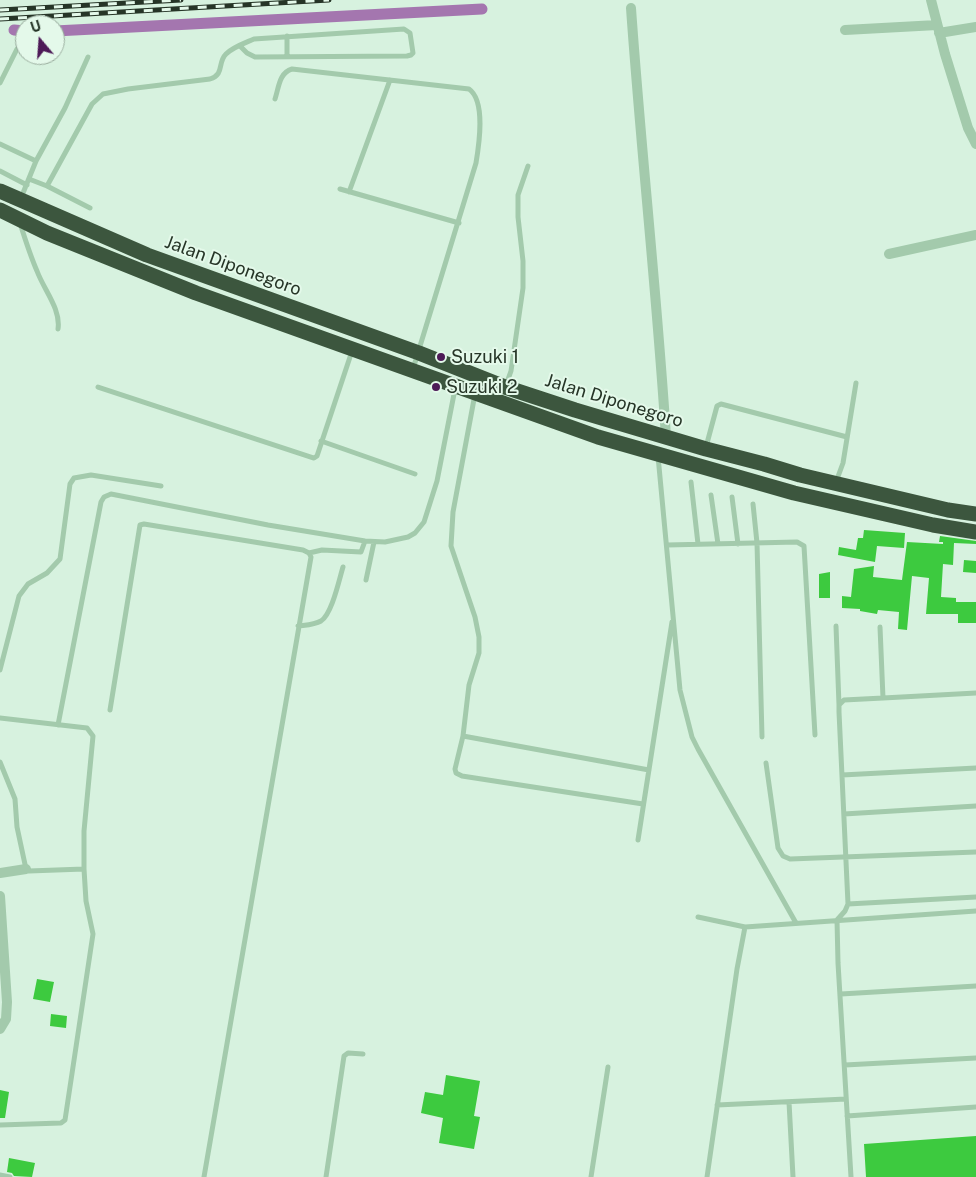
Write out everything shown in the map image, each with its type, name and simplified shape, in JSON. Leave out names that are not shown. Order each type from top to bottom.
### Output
[{"type":"highway","name":"Jalan Diponegoro","points":[[0,191],[138,251],[419,353],[505,387],[575,410],[800,475],[948,510],[976,514]]},
{"type":"highway","name":"Jalan Diponegoro","points":[[0,210],[47,233],[164,281],[598,437],[794,493],[933,525],[976,532]]},
{"type":"highway","points":[[794,493],[800,475]]},
{"type":"street","points":[[931,0],[968,128],[976,144]]},
{"type":"street","points":[[631,8],[656,293],[666,437]]},
{"type":"street","points":[[845,30],[976,27]]},
{"type":"street","points":[[889,254],[976,234]]},
{"type":"street","points":[[0,873],[26,869]]},
{"type":"street","points":[[0,896],[7,1002],[6,1019],[0,1029]]},
{"type":"lane","points":[[47,186],[85,116],[97,98],[103,94],[128,89],[216,77],[219,74],[223,58],[226,54],[240,46],[254,39],[404,29],[410,33],[413,53],[407,56],[287,55],[255,57],[240,46]]},
{"type":"lane","points":[[287,36],[287,55]]},
{"type":"lane","points":[[0,83],[15,53]]},
{"type":"lane","points":[[20,200],[36,161],[65,108],[88,57]]},
{"type":"lane","points":[[275,99],[284,72],[292,69],[469,89],[475,97],[480,121],[476,163],[412,371]]},
{"type":"lane","points":[[349,192],[390,80]]},
{"type":"lane","points":[[0,144],[36,161]]},
{"type":"lane","points":[[505,387],[511,371],[523,288],[518,195],[528,166]]},
{"type":"lane","points":[[0,171],[28,182],[47,186],[90,208]]},
{"type":"lane","points":[[340,189],[458,223]]},
{"type":"lane","points":[[19,220],[37,273],[57,312],[59,320],[58,329]]},
{"type":"lane","points":[[98,387],[311,458],[316,458],[352,349]]},
{"type":"lane","points":[[58,725],[101,502],[104,497],[111,494],[268,525],[365,541],[385,542],[408,537],[415,533],[424,522],[437,481],[459,369]]},
{"type":"lane","points":[[480,377],[475,394],[453,512],[451,546],[475,618],[479,637],[479,653],[469,685],[463,736],[455,769],[456,773],[462,776],[643,804]]},
{"type":"lane","points":[[836,483],[843,463],[856,383]]},
{"type":"lane","points":[[706,449],[718,406],[721,404],[847,437]]},
{"type":"lane","points":[[321,441],[415,474]]},
{"type":"lane","points":[[658,455],[680,690],[692,737],[707,767],[796,923]]},
{"type":"lane","points":[[0,670],[19,596],[28,584],[48,573],[60,559],[70,484],[74,478],[91,475],[161,486]]},
{"type":"lane","points":[[691,482],[698,544]]},
{"type":"lane","points":[[711,495],[718,544]]},
{"type":"lane","points":[[732,496],[738,544]]},
{"type":"lane","points":[[753,504],[757,543],[762,737]]},
{"type":"lane","points":[[110,710],[140,525],[144,524],[309,552],[322,550],[361,552],[365,541]]},
{"type":"lane","points":[[366,580],[374,542]]},
{"type":"lane","points":[[667,545],[797,542],[804,546],[815,735]]},
{"type":"lane","points":[[204,1177],[311,557],[309,552]]},
{"type":"lane","points":[[298,626],[316,624],[323,620],[329,611],[343,567]]},
{"type":"lane","points":[[638,840],[673,615]]},
{"type":"lane","points":[[836,626],[848,904],[837,920],[851,1177]]},
{"type":"lane","points":[[880,626],[883,698]]},
{"type":"lane","points":[[839,705],[844,700],[976,692]]},
{"type":"lane","points":[[0,718],[87,728],[94,736],[84,831],[86,901],[94,934],[65,1120],[61,1123],[0,1125]]},
{"type":"lane","points":[[463,736],[649,770]]},
{"type":"lane","points":[[0,762],[15,799],[17,827],[26,869],[29,871],[84,869]]},
{"type":"lane","points":[[766,763],[778,848],[783,856],[790,859],[976,852]]},
{"type":"lane","points":[[842,775],[976,768]]},
{"type":"lane","points":[[844,814],[976,806]]},
{"type":"lane","points":[[848,904],[976,897]]},
{"type":"lane","points":[[698,918],[745,927],[976,911]]},
{"type":"lane","points":[[707,1177],[745,927]]},
{"type":"lane","points":[[841,994],[976,986]]},
{"type":"lane","points":[[326,1177],[344,1056],[348,1053],[363,1054]]},
{"type":"lane","points":[[845,1066],[976,1058]]},
{"type":"lane","points":[[591,1177],[608,1067]]},
{"type":"lane","points":[[717,1105],[846,1099]]},
{"type":"lane","points":[[789,1102],[793,1177]]},
{"type":"lane","points":[[847,1116],[976,1107]]},
{"type":"lane","points":[[0,1176],[10,1177]]},
{"type":"building","points":[[864,530],[905,533],[904,548],[877,546],[875,562],[838,555],[839,547],[856,550],[858,538],[863,538]]},
{"type":"building","points":[[940,536],[976,541],[976,544],[954,543],[953,565],[943,564],[941,597],[956,598],[956,602],[976,602],[976,623],[958,623],[958,614],[926,614],[929,578],[912,576],[907,630],[898,629],[899,612],[878,610],[877,614],[860,611],[860,609],[842,608],[842,596],[851,597],[854,569],[874,566],[873,577],[902,580],[907,542],[943,544],[943,542],[939,542]]},
{"type":"building","points":[[964,560],[976,561],[976,573],[963,572]]},
{"type":"building","points":[[830,572],[830,598],[819,598],[819,574]]},
{"type":"building","points":[[37,979],[54,982],[50,1002],[33,999]]},
{"type":"building","points":[[51,1014],[67,1016],[66,1028],[50,1026]]},
{"type":"building","points":[[446,1075],[480,1081],[474,1116],[480,1117],[474,1149],[439,1143],[443,1118],[421,1113],[425,1092],[443,1095]]},
{"type":"building","points":[[0,1090],[9,1092],[5,1118],[0,1118]]},
{"type":"building","points":[[976,1136],[976,1177],[866,1177],[864,1144]]},
{"type":"building","points":[[9,1158],[35,1163],[32,1177],[14,1176],[12,1173],[7,1172]]},
{"type":"waterway","points":[[65,30],[482,9]]},
{"type":"railway","points":[[0,10],[181,0]]},
{"type":"railway","points":[[0,19],[329,0]]},
{"type":"place","name":"Suzuki 1","points":[[441,357]]},
{"type":"place","name":"Suzuki 2","points":[[436,387]]}]
